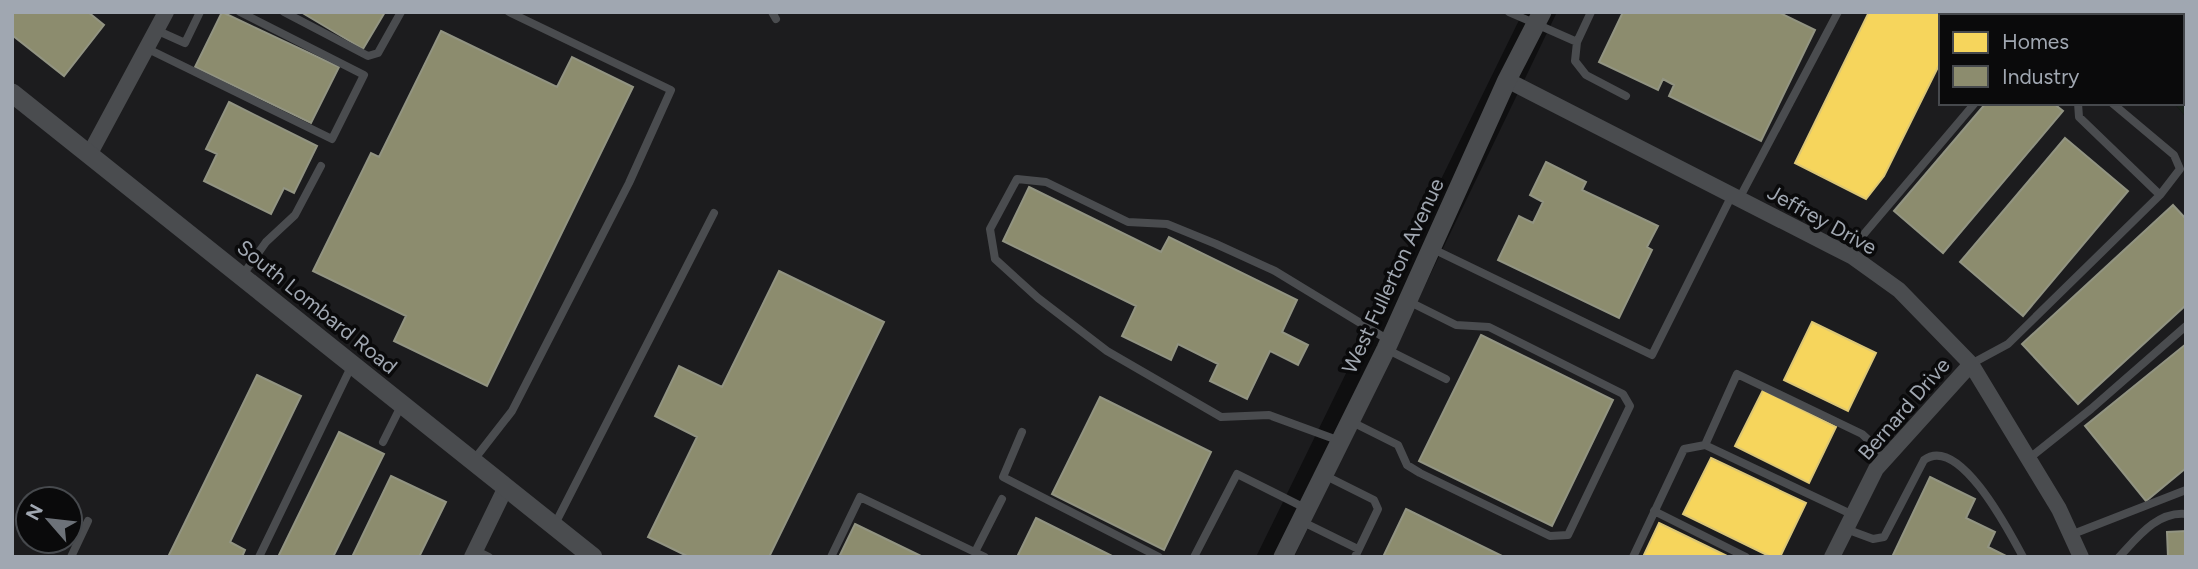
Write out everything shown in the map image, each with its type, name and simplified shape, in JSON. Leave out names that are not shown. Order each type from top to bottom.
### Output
[{"type":"street","points":[[89,155],[161,18]]},
{"type":"street","name":"West Fullerton Avenue","points":[[1283,557],[1388,345],[1507,80],[1539,19]]},
{"type":"street","name":"Jeffrey Drive","points":[[1507,80],[1847,254],[1899,290],[1971,364],[2073,534],[2081,557]]},
{"type":"street","name":"South Lombard Road","points":[[12,93],[593,557]]},
{"type":"street","name":"Bernard Drive","points":[[1834,556],[1876,469],[1971,364]]},
{"type":"street","points":[[479,554],[506,487]]},
{"type":"lane","points":[[161,18],[185,43],[200,12]]},
{"type":"lane","points":[[146,48],[332,139],[365,75],[240,12]]},
{"type":"lane","points":[[284,12],[368,56],[378,53],[401,12]]},
{"type":"lane","points":[[473,461],[512,411],[629,183],[671,90],[509,12]]},
{"type":"lane","points":[[1509,12],[1539,19],[1577,42]]},
{"type":"lane","points":[[1591,12],[1577,42],[1575,61],[1586,75],[1626,96]]},
{"type":"lane","points":[[1432,248],[1652,355],[1735,197],[1838,12]]},
{"type":"lane","points":[[1847,254],[1973,105]]},
{"type":"lane","points":[[2078,105],[2079,117],[2160,195]]},
{"type":"lane","points":[[1971,364],[2008,344],[2160,195],[2180,169],[2174,155],[2114,105]]},
{"type":"lane","points":[[242,276],[266,242],[295,215],[321,166]]},
{"type":"lane","points":[[1340,441],[1269,415],[1221,417],[1107,351],[1038,298],[995,259],[990,229],[1017,179],[1046,182],[1128,222],[1167,225],[1263,265],[1446,379]]},
{"type":"lane","points":[[554,526],[714,213]]},
{"type":"lane","points":[[1350,422],[1398,445],[1407,465],[1420,473],[1550,536],[1568,535],[1630,406],[1623,394],[1489,327],[1456,326],[1408,301]]},
{"type":"lane","points":[[2027,460],[2091,410],[2186,326]]},
{"type":"lane","points":[[259,557],[352,365]]},
{"type":"lane","points":[[1705,445],[1737,374],[1863,434],[1887,457]]},
{"type":"lane","points":[[383,442],[402,404]]},
{"type":"lane","points":[[1023,432],[1003,477],[1159,557]]},
{"type":"lane","points":[[1633,557],[1684,449],[1705,445],[1849,522],[1872,539],[1884,537],[1919,467],[1933,454],[1944,455],[1961,465],[2004,523],[2023,557]]},
{"type":"lane","points":[[1194,557],[1237,474],[1304,515],[1357,553],[1378,509],[1374,500],[1324,475]]},
{"type":"lane","points":[[2073,534],[2186,490]]},
{"type":"lane","points":[[831,557],[860,497],[985,557]]},
{"type":"lane","points":[[975,552],[1002,499]]},
{"type":"lane","points":[[1654,511],[1746,557]]},
{"type":"lane","points":[[2119,557],[2151,524],[2174,513],[2186,514]]},
{"type":"lane","points":[[71,557],[88,520]]},
{"type":"shaded area","points":[[12,12],[1523,12],[1256,557],[12,557]]},
{"type":"shaded area","points":[[1557,12],[2055,12],[2058,14],[1939,14],[1939,105],[2176,105],[2186,117],[2186,557],[1294,557]]},
{"type":"shaded area","points":[[2055,12],[2186,12],[2186,117],[2176,105],[2184,105],[2184,14]]},
{"type":"building: Homes","points":[[1869,12],[1942,14],[1939,14],[1939,65],[1884,176],[1866,199],[1795,163]]},
{"type":"building: Homes","points":[[1812,322],[1876,353],[1848,411],[1784,380]]},
{"type":"building: Homes","points":[[1763,390],[1836,427],[1809,483],[1735,446]]},
{"type":"building: Homes","points":[[1711,458],[1806,503],[1780,557],[1771,557],[1683,514]]},
{"type":"building: Homes","points":[[1659,523],[1729,557],[1643,557]]},
{"type":"building: Industry","points":[[12,12],[88,12],[104,25],[64,76],[12,35]]},
{"type":"building: Industry","points":[[222,12],[339,67],[311,123],[195,67]]},
{"type":"building: Industry","points":[[301,12],[385,12],[363,49]]},
{"type":"building: Industry","points":[[1623,12],[1778,12],[1815,30],[1761,141],[1669,96],[1674,85],[1663,79],[1658,90],[1599,62]]},
{"type":"building: Industry","points":[[441,31],[557,87],[572,57],[633,87],[487,386],[394,341],[406,316],[313,271],[371,153],[379,157]]},
{"type":"building: Industry","points":[[229,102],[317,146],[294,193],[284,188],[271,214],[204,181],[217,154],[206,149]]},
{"type":"building: Industry","points":[[1984,105],[2056,105],[2063,111],[1943,253],[1894,211]]},
{"type":"building: Industry","points":[[2065,138],[2128,191],[2023,316],[1960,262]]},
{"type":"building: Industry","points":[[1546,162],[1586,182],[1582,190],[1658,226],[1647,247],[1652,250],[1619,318],[1498,260],[1519,216],[1533,223],[1543,202],[1530,195]]},
{"type":"building: Industry","points":[[1029,187],[1161,252],[1169,237],[1297,300],[1282,332],[1308,345],[1298,365],[1270,351],[1247,399],[1210,381],[1218,364],[1178,344],[1171,360],[1122,336],[1136,306],[1003,241]]},
{"type":"building: Industry","points":[[2173,205],[2186,219],[2186,305],[2078,404],[2022,344]]},
{"type":"building: Industry","points":[[779,271],[884,322],[769,557],[689,557],[648,537],[697,437],[655,416],[679,366],[722,387]]},
{"type":"building: Industry","points":[[1481,335],[1613,400],[1552,526],[1419,461]]},
{"type":"building: Industry","points":[[2186,344],[2186,468],[2146,501],[2085,426]]},
{"type":"building: Industry","points":[[257,375],[301,396],[230,542],[245,550],[242,557],[168,557]]},
{"type":"building: Industry","points":[[1100,397],[1211,452],[1164,550],[1052,494]]},
{"type":"building: Industry","points":[[339,432],[384,454],[333,557],[278,557]]},
{"type":"building: Industry","points":[[391,476],[446,502],[419,557],[352,557]]},
{"type":"building: Industry","points":[[1930,477],[1975,499],[1966,518],[1995,532],[1988,547],[2008,557],[1892,557]]},
{"type":"building: Industry","points":[[1406,509],[1504,557],[1383,557]]},
{"type":"building: Industry","points":[[1036,518],[1114,557],[1017,557]]},
{"type":"building: Industry","points":[[855,524],[923,557],[839,557]]},
{"type":"building: Industry","points":[[2186,531],[2186,557],[2168,557],[2167,532]]}]
